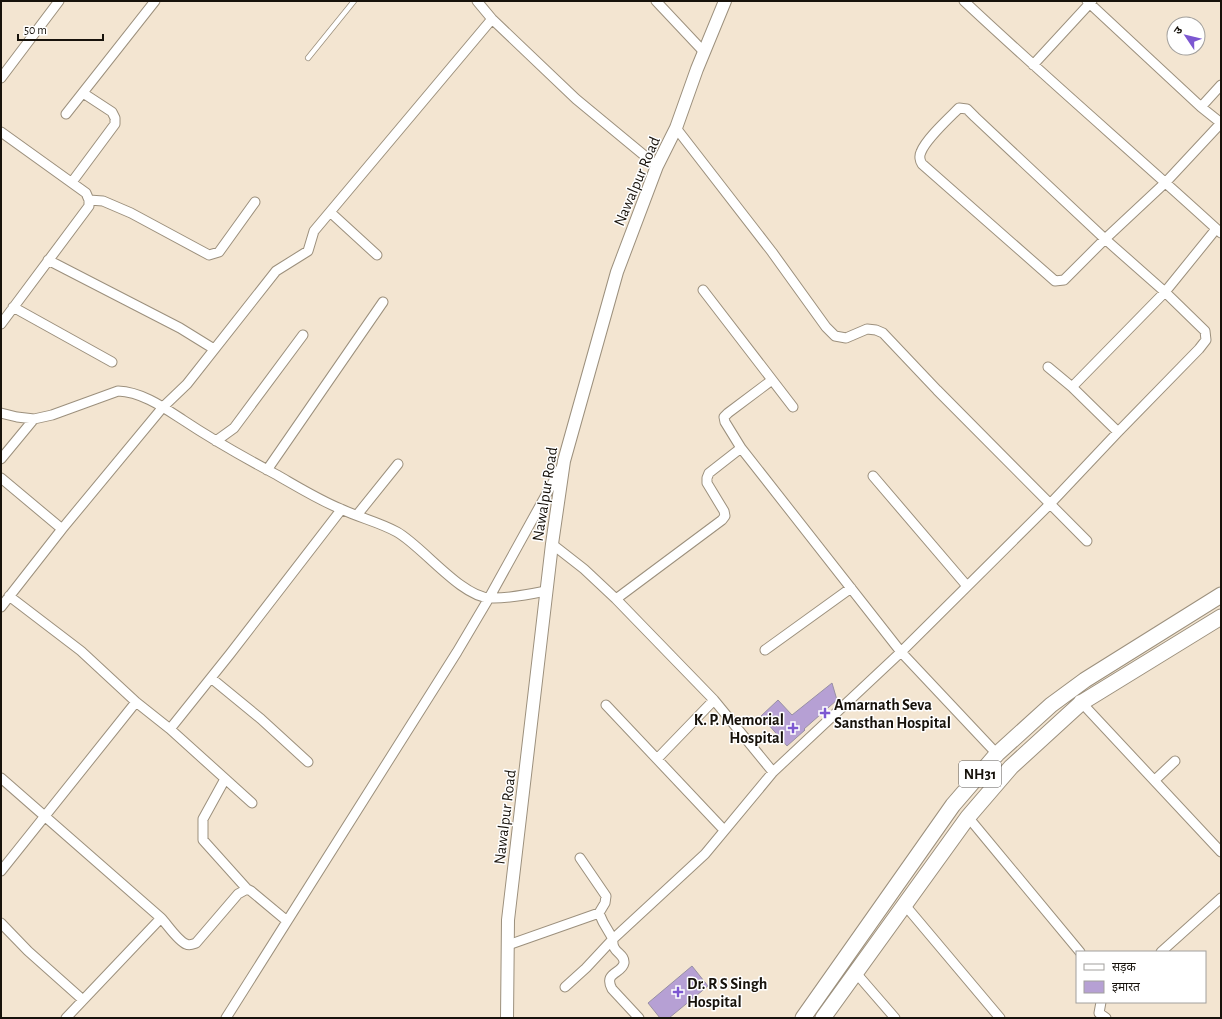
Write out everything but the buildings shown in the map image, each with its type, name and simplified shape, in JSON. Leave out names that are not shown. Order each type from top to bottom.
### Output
[{"type":"highway","name":"NH31","points":[[803,1018],[953,805],[997,754],[1046,709],[1085,680],[1221,595]]},
{"type":"highway","name":"NH31","points":[[823,1018],[968,817],[1011,767],[1081,703],[1221,617]]},
{"type":"street","points":[[1,78],[59,1]]},
{"type":"street","points":[[66,114],[155,1]]},
{"type":"street","points":[[477,1],[492,19],[576,99],[657,166]]},
{"type":"street","points":[[656,1],[704,52]]},
{"type":"street","name":"Nawalpur Road","points":[[507,1018],[508,920],[546,591],[564,461],[617,272],[657,166],[676,128],[724,1]]},
{"type":"street","points":[[964,1],[1033,65],[1166,182],[1219,231],[1165,292],[1072,387]]},
{"type":"street","points":[[565,987],[586,968],[613,939],[705,854],[773,772],[901,652],[1050,504],[1206,340],[1205,331],[1165,292],[1105,238],[967,109],[959,108],[928,142],[920,153],[920,161],[1055,281],[1064,280],[1105,238],[1166,182],[1221,123],[1201,107],[1089,2],[1033,65]]},
{"type":"street","points":[[1,607],[62,529],[164,408],[187,384],[276,271],[308,251],[314,231],[492,19]]},
{"type":"street","points":[[1201,107],[1221,85]]},
{"type":"street","points":[[72,182],[116,124],[116,118],[112,112],[83,93]]},
{"type":"street","points":[[676,128],[772,252],[826,327],[835,336],[846,338],[867,329],[876,330],[883,333],[937,390],[1087,541]]},
{"type":"street","points":[[1,132],[72,182],[86,193],[89,200],[89,206],[48,260],[7,310],[1,324]]},
{"type":"street","points":[[89,200],[103,201],[131,213],[209,255],[219,252],[255,202]]},
{"type":"street","points":[[330,212],[376,255]]},
{"type":"street","points":[[48,260],[180,328],[214,349]]},
{"type":"street","points":[[704,290],[793,407]]},
{"type":"street","points":[[267,470],[383,302]]},
{"type":"street","points":[[7,310],[112,362]]},
{"type":"street","points":[[216,441],[234,428],[303,335]]},
{"type":"street","points":[[1048,367],[1072,387],[1118,432]]},
{"type":"street","points":[[772,380],[728,413],[724,417],[725,422],[741,448],[901,652],[997,754]]},
{"type":"street","points":[[1,414],[34,419],[52,415],[118,391],[128,391],[164,408],[216,441],[341,510],[387,526],[399,533],[449,576],[475,593],[488,598],[546,591]]},
{"type":"street","points":[[1,459],[34,419]]},
{"type":"street","points":[[616,599],[722,520],[725,516],[724,511],[707,483],[707,478],[709,473],[741,448]]},
{"type":"street","points":[[226,1018],[457,652],[564,461]]},
{"type":"street","points":[[357,515],[398,464]]},
{"type":"street","points":[[873,476],[967,586]]},
{"type":"street","points":[[1,478],[62,529]]},
{"type":"street","points":[[170,729],[341,510]]},
{"type":"street","points":[[552,544],[584,569],[616,599],[714,700],[773,772]]},
{"type":"street","points":[[765,650],[851,588]]},
{"type":"street","points":[[9,596],[82,651],[136,702],[170,729],[252,803]]},
{"type":"street","points":[[211,678],[261,719],[308,762]]},
{"type":"street","points":[[1071,690],[1081,703],[1155,780],[1218,841],[1221,852]]},
{"type":"street","points":[[657,759],[714,700]]},
{"type":"street","points":[[1,871],[136,702]]},
{"type":"street","points":[[606,705],[724,830]]},
{"type":"street","points":[[1155,780],[1175,761]]},
{"type":"street","points":[[1,778],[161,918],[180,940],[186,944],[191,945],[196,943],[238,894],[247,889]]},
{"type":"street","points":[[225,779],[203,819],[202,840],[247,889],[287,921]]},
{"type":"street","points":[[968,817],[1079,951]]},
{"type":"street","points":[[508,945],[599,913],[605,903],[606,896],[580,858]]},
{"type":"street","points":[[1162,951],[1221,898]]},
{"type":"street","points":[[904,904],[1000,1018]]},
{"type":"street","points":[[599,913],[613,939],[612,944],[614,949],[622,956],[624,962],[623,966],[611,977],[610,984],[612,989],[639,1018]]},
{"type":"street","points":[[70,1017],[83,1000],[161,918]]},
{"type":"street","points":[[1,923],[28,952],[83,1000]]},
{"type":"street","points":[[856,973],[895,1018]]},
{"type":"street","points":[[1101,1003],[1099,1013],[1106,1018]]},
{"type":"lane","points":[[308,58],[354,1]]},
{"type":"place","name":"Amarnath Seva Sansthan Hospital","points":[[825,713]]},
{"type":"place","name":"K. P. Memorial Hospital","points":[[793,728]]},
{"type":"place","name":"Dr. R S Singh Hospital","points":[[678,992]]}]
